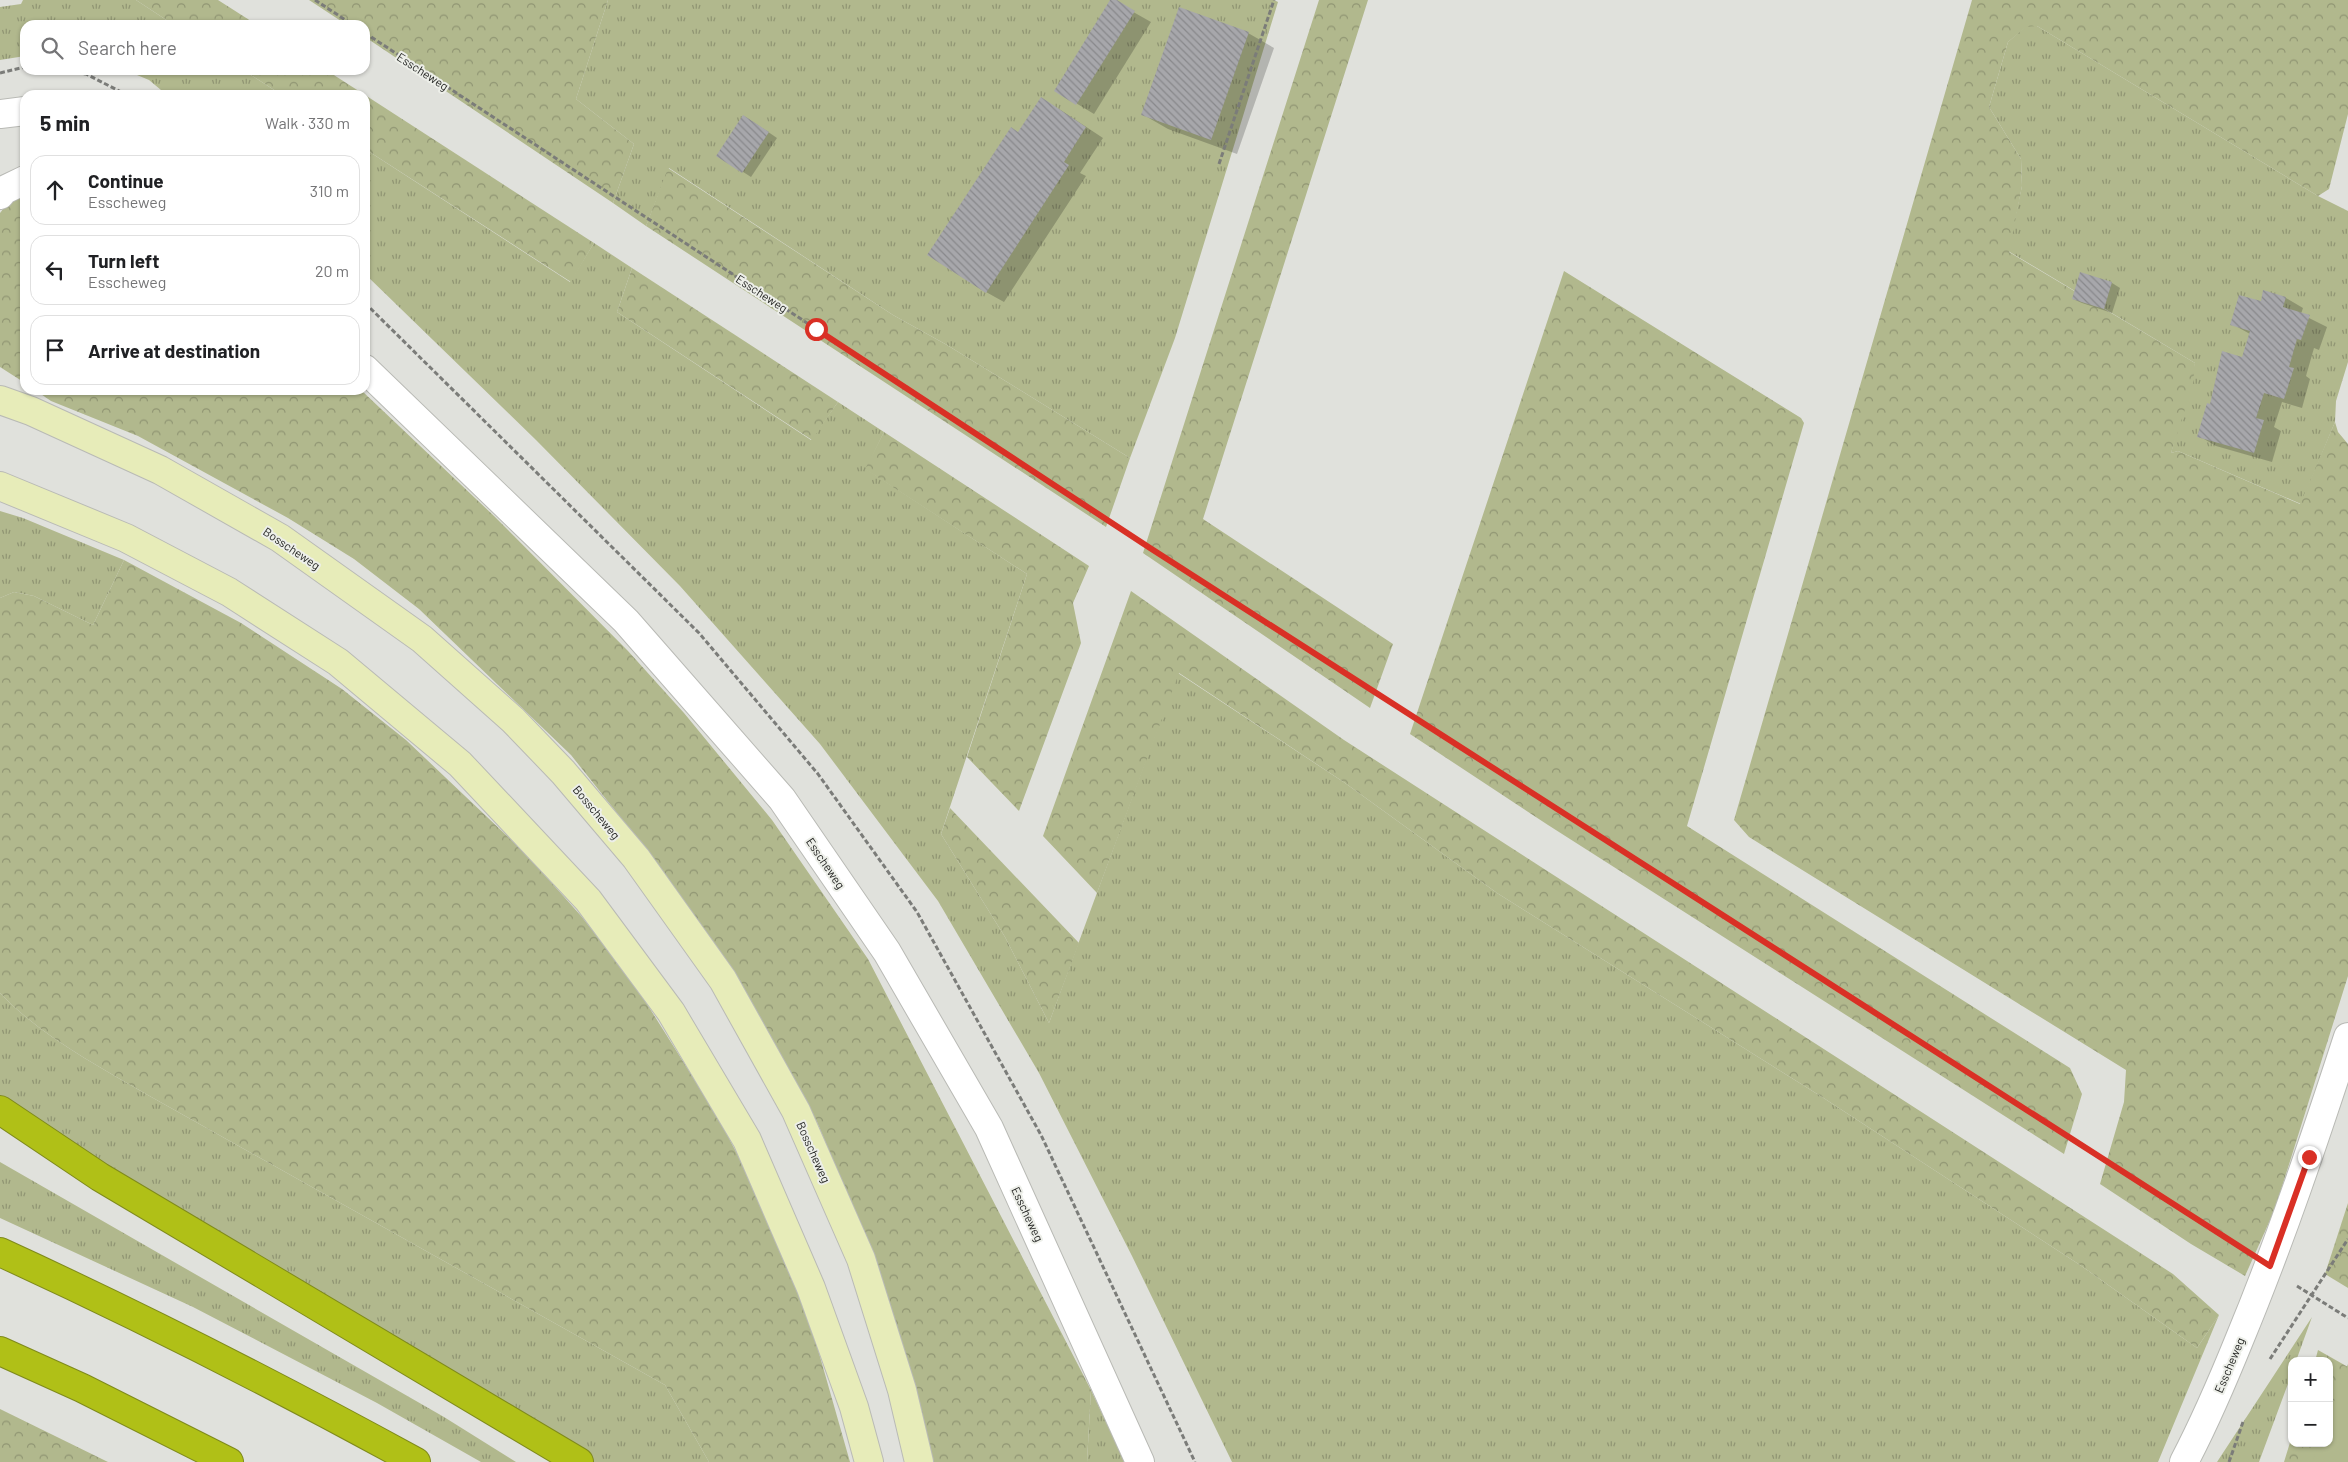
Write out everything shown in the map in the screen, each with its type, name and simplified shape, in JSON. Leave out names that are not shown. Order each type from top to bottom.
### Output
[{"type":"highway","points":[[0,1110],[100,1176],[579,1462]]},
{"type":"highway","points":[[0,1252],[122,1308],[287,1391],[416,1462]]},
{"type":"highway","points":[[0,1351],[82,1388],[229,1462]]},
{"type":"main road","name":"Bosscheweg","points":[[0,400],[31,411],[160,470],[280,538],[422,639],[513,720],[563,772],[636,858],[723,980],[796,1111],[861,1259],[902,1390],[918,1462]]},
{"type":"main road","points":[[0,486],[126,538],[229,592],[338,662],[460,764],[588,900],[671,1012],[747,1140],[811,1288],[854,1407],[869,1462]]},
{"type":"street","points":[[0,114],[20,112]]},
{"type":"street","points":[[0,195],[4,190],[20,182]]},
{"type":"street","name":"Esscheweg","points":[[370,374],[626,621],[782,799],[888,952],[989,1128],[1140,1462]]},
{"type":"street","name":"Esscheweg","points":[[2184,1462],[2205,1422],[2270,1266],[2292,1208],[2348,1037]]},
{"type":"path","points":[[315,0],[345,20]]},
{"type":"path","points":[[1219,164],[1274,0]]},
{"type":"path","name":"Esscheweg","points":[[370,36],[1150,548],[2270,1266],[2311,1296],[2348,1318]]},
{"type":"path","points":[[0,73],[20,68]]},
{"type":"path","points":[[88,75],[117,90]]},
{"type":"path","points":[[2268,1362],[2348,1239]]},
{"type":"path","points":[[2229,1462],[2244,1420]]},
{"type":"green space","points":[[23,0],[136,0],[166,20],[20,20],[20,57],[0,60],[0,7],[21,4]]},
{"type":"green space","points":[[136,0],[218,0],[249,20],[166,20]]},
{"type":"green space","points":[[309,0],[608,0],[576,99],[634,144],[613,203],[370,40],[370,20],[339,20]]},
{"type":"green space","points":[[608,0],[1274,0],[1278,2],[1175,338],[1130,458],[947,345],[893,315],[669,168],[646,226],[613,203],[634,144],[576,99]]},
{"type":"green space","points":[[1319,0],[1368,0],[1203,519],[1393,644],[1370,708],[1143,553]]},
{"type":"green space","points":[[1972,0],[2348,0],[2348,114],[2329,189],[2318,196],[2037,26],[2026,27],[2008,42],[1989,107],[2021,159],[2022,186],[2009,252],[2195,363],[2193,384],[2171,453],[2178,451],[2300,504],[2335,422],[2338,432],[2348,444],[2348,976],[2275,1209],[2245,1276],[2191,1244],[2100,1184],[2124,1102],[2126,1070],[1749,837],[1734,820]]},
{"type":"green space","points":[[2026,26],[2037,26],[2318,196],[2348,211],[2348,362],[2336,401],[2335,422],[2301,504],[2178,451],[2171,453],[2195,363],[2008,251],[2022,186],[2021,159],[1989,107],[2008,42]]},
{"type":"green space","points":[[137,75],[251,75],[274,90],[161,90],[149,80]]},
{"type":"green space","points":[[251,75],[334,75],[357,90],[274,90]]},
{"type":"green space","points":[[370,98],[594,243],[571,282],[370,152]]},
{"type":"green space","points":[[370,152],[570,282],[594,243],[632,268],[617,312],[811,440],[838,402],[884,432],[866,469],[1027,574],[941,834],[1005,937],[1049,1023],[1178,673],[1345,783],[1497,893],[1822,1097],[2080,1265],[2197,1348],[2219,1315],[2158,1462],[1232,1462],[1132,1256],[1039,1073],[938,901],[820,744],[680,586],[536,440],[370,279]]},
{"type":"green space","points":[[668,168],[893,315],[947,345],[1130,458],[1106,527],[646,226]]},
{"type":"green space","points":[[19,190],[20,380],[0,367],[0,213]]},
{"type":"green space","points":[[632,268],[838,402],[812,440],[617,312]]},
{"type":"green space","points":[[1564,271],[1801,418],[1804,423],[1687,826],[2070,1068],[2082,1094],[2064,1154],[1548,825],[1410,734]]},
{"type":"green space","points":[[42,395],[366,395],[494,516],[628,651],[684,713],[772,820],[868,959],[1091,1390],[1087,1462],[933,1462],[896,1324],[870,1248],[817,1122],[748,997],[663,871],[571,755],[419,609],[354,559],[288,518],[138,436],[51,401]]},
{"type":"green space","points":[[884,432],[1089,566],[1073,603],[1081,643],[1019,811],[967,757],[1027,574],[865,469]]},
{"type":"green space","points":[[0,511],[23,518],[124,560],[93,625],[34,596],[14,592],[0,598]]},
{"type":"green space","points":[[124,560],[241,623],[342,689],[406,740],[525,853],[582,917],[635,985],[718,1117],[749,1177],[809,1318],[850,1462],[709,1462],[665,1385],[107,1072],[33,1023],[0,993],[0,598],[14,592],[34,596],[93,625]]},
{"type":"green space","points":[[1131,591],[1344,740],[2173,1274],[2219,1315],[2197,1348],[2080,1265],[1822,1097],[1497,893],[1345,783],[1179,673],[1097,893],[1043,836]]},
{"type":"green space","points":[[950,808],[1079,943],[1049,1023],[1005,937],[941,834]]},
{"type":"green space","points":[[0,993],[33,1023],[107,1072],[665,1385],[709,1462],[591,1462],[0,1108]]},
{"type":"green space","points":[[0,1162],[444,1417],[516,1462],[481,1462],[377,1403],[193,1307],[0,1218]]},
{"type":"green space","points":[[2348,1203],[2348,1288],[2325,1274]]},
{"type":"green space","points":[[2312,1317],[2297,1357],[2288,1357],[2288,1384],[2259,1462],[2217,1462]]},
{"type":"green space","points":[[2318,1350],[2330,1357],[2316,1357]]},
{"type":"green space","points":[[2333,1358],[2348,1367],[2348,1462],[2284,1462],[2289,1447],[2333,1447]]},
{"type":"green space","points":[[2348,1364],[2348,1462],[2312,1462],[2318,1447],[2333,1447],[2333,1404]]},
{"type":"green space","points":[[1091,1390],[1125,1462],[1087,1462]]},
{"type":"green space","points":[[0,1409],[108,1462],[0,1462]]},
{"type":"building","points":[[1110,0],[1117,0],[1135,11],[1076,105],[1054,91]]},
{"type":"building","points":[[1179,7],[1249,32],[1211,140],[1141,115]]},
{"type":"building","points":[[1041,97],[1086,127],[1064,162],[1069,165],[986,293],[927,255],[1011,127],[1018,132]]},
{"type":"building","points":[[743,115],[769,132],[742,173],[716,156]]},
{"type":"building","points":[[2080,272],[2112,282],[2104,309],[2072,299]]},
{"type":"building","points":[[2263,290],[2286,297],[2283,307],[2310,315],[2301,340],[2297,339],[2289,367],[2294,368],[2284,399],[2264,393],[2256,418],[2264,420],[2254,453],[2197,437],[2207,403],[2210,404],[2222,351],[2242,357],[2250,331],[2230,325],[2239,295],[2261,301]]},
{"type":"route","points":[[816,329],[1150,548],[2270,1266],[2309,1157]]}]
